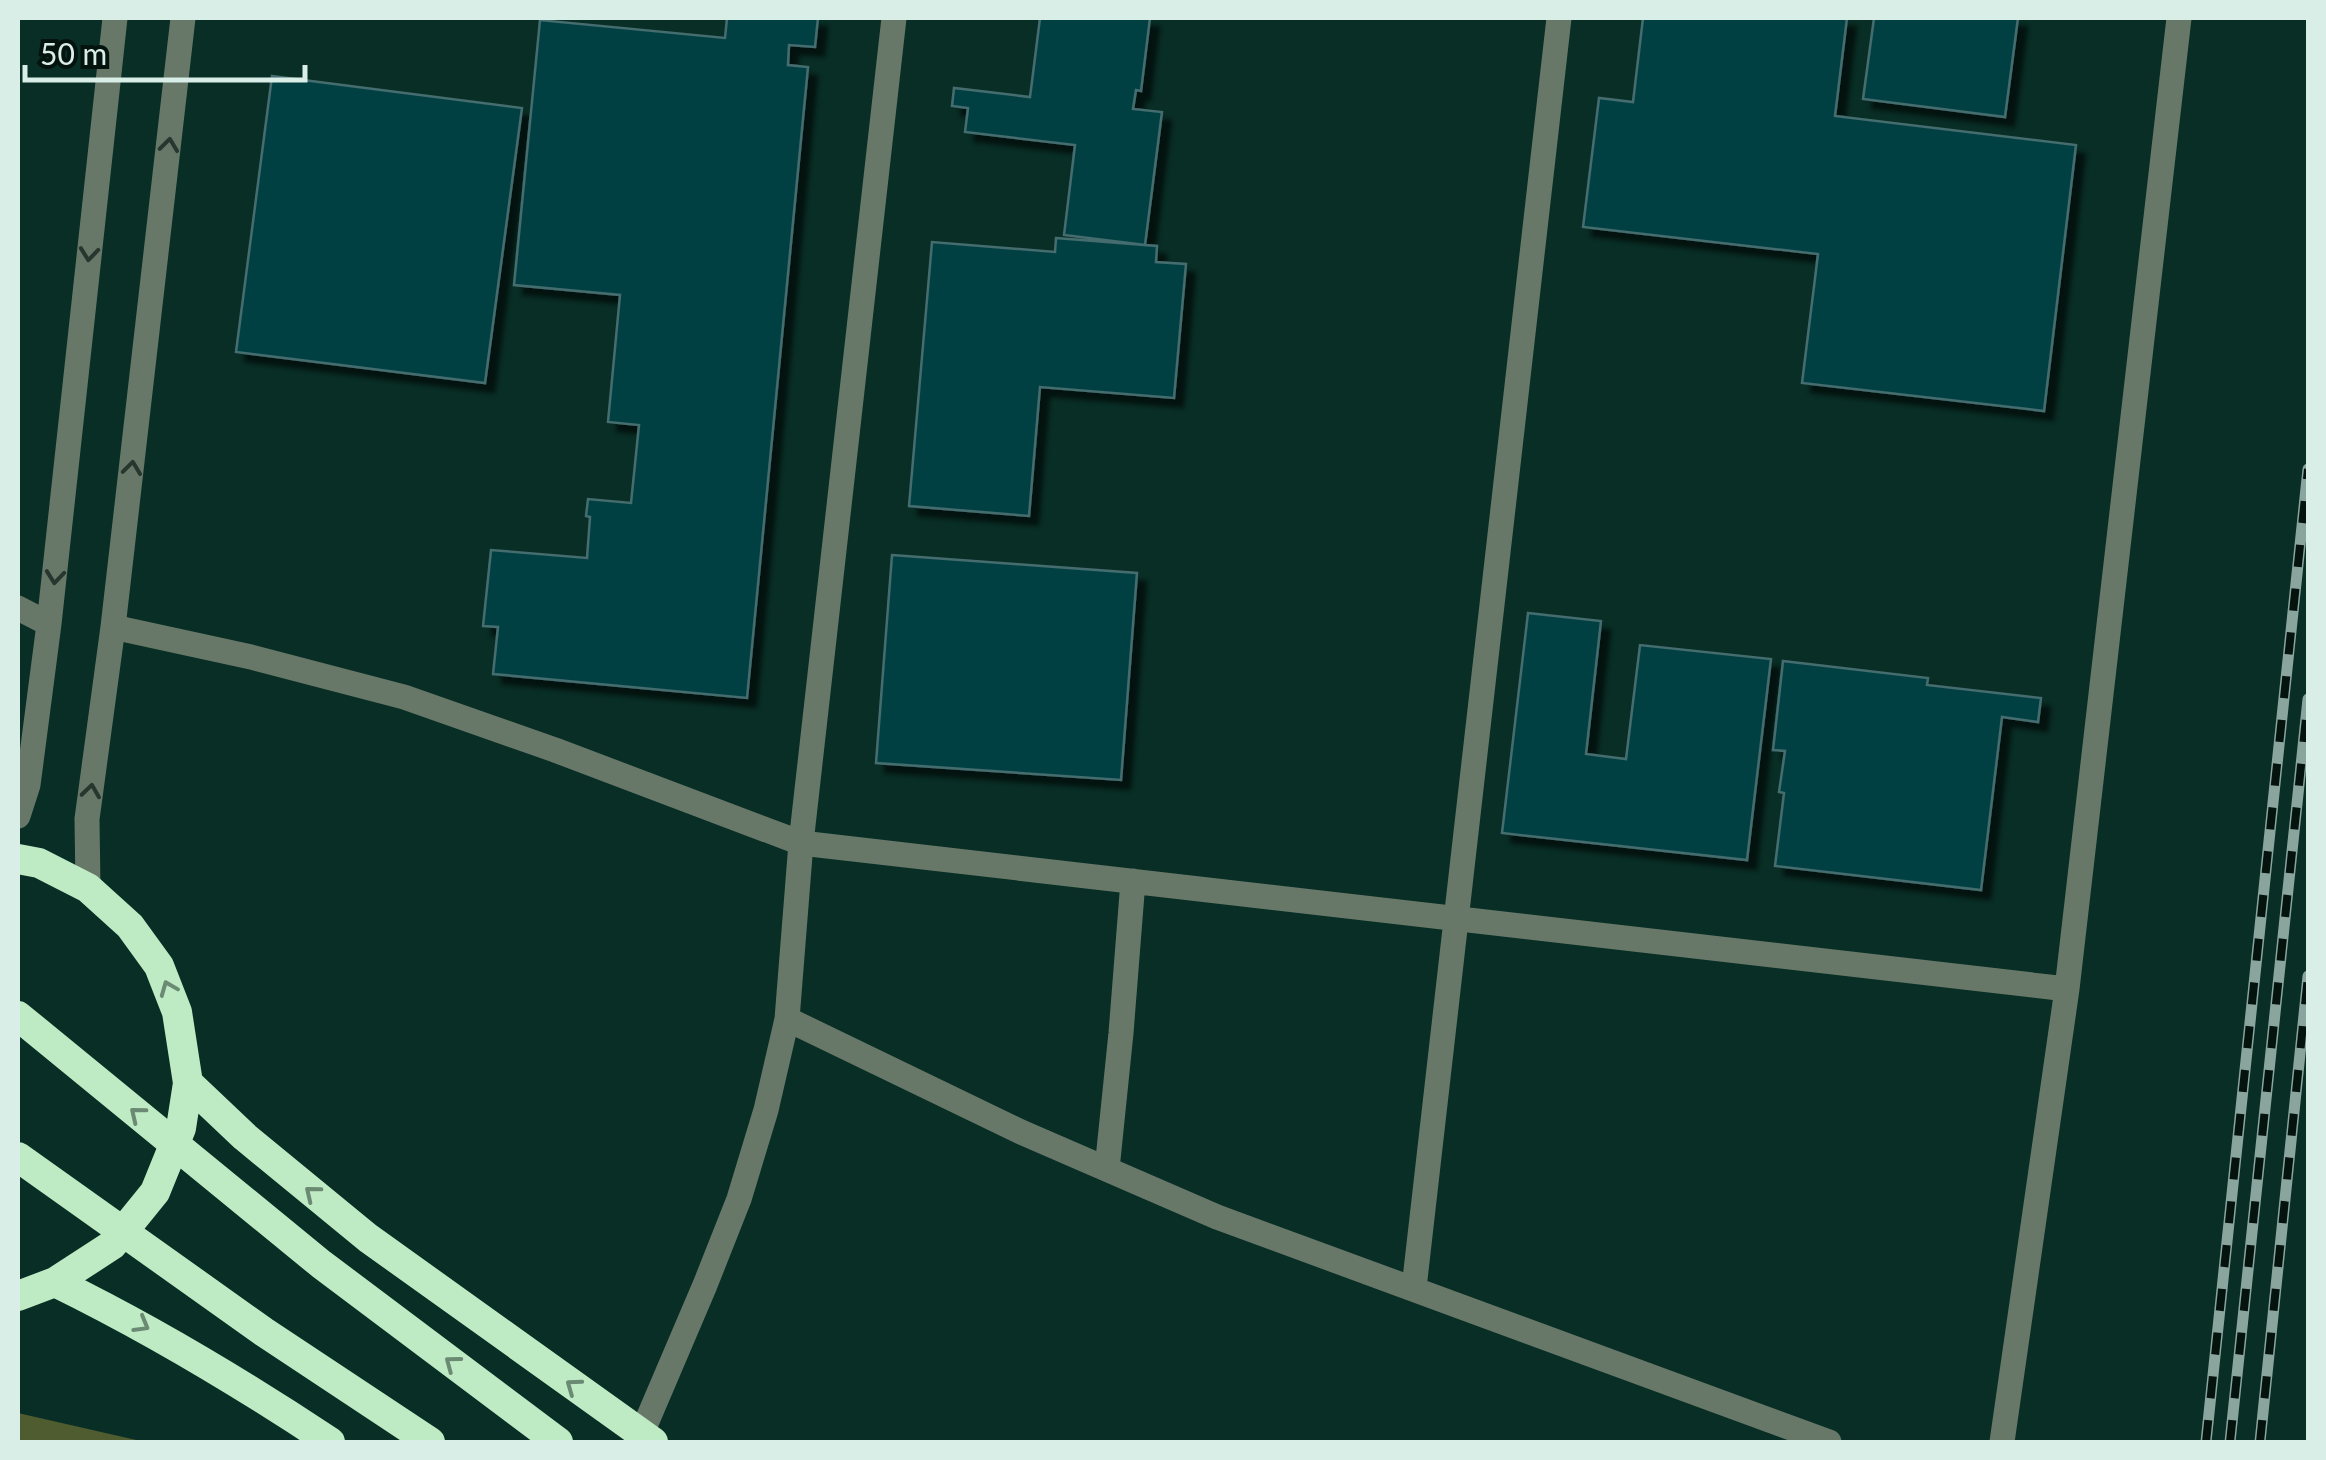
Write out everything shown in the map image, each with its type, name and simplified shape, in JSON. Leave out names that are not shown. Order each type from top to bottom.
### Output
[{"type":"highway","points":[[18,858],[39,863],[88,888],[130,926],[158,966],[177,1012],[188,1083],[181,1128],[155,1192],[112,1245],[55,1282],[18,1296]]},
{"type":"highway","points":[[18,1016],[320,1264],[558,1442]]},
{"type":"highway","points":[[188,1083],[245,1137],[368,1238],[647,1438]]},
{"type":"highway","points":[[18,1157],[264,1332],[430,1442]]},
{"type":"highway","points":[[55,1282],[200,1358],[330,1442]]},
{"type":"lane","points":[[18,816],[28,786],[50,624],[114,18]]},
{"type":"lane","points":[[88,888],[87,819],[184,18]]},
{"type":"lane","points":[[647,1438],[739,1199],[766,1110],[787,1020],[801,843],[894,18]]},
{"type":"lane","points":[[1414,1288],[1559,18]]},
{"type":"lane","points":[[2002,1442],[2067,989],[2178,18]]},
{"type":"lane","points":[[18,608],[50,624]]},
{"type":"lane","points":[[113,627],[251,657],[404,697],[801,843],[2067,989]]},
{"type":"lane","points":[[1107,1169],[1132,881]]},
{"type":"lane","points":[[787,1020],[1021,1132],[1217,1217],[1830,1442]]},
{"type":"green space","points":[[18,1413],[145,1442],[18,1442]]},
{"type":"building","points":[[727,18],[818,18],[815,47],[789,45],[788,65],[808,67],[747,698],[493,674],[498,627],[483,626],[491,550],[587,558],[588,499],[631,503],[639,425],[608,422],[620,295],[514,285],[540,20],[725,38]]},
{"type":"building","points":[[1040,18],[1150,18],[1141,91],[1136,90],[1133,109],[1162,112],[1145,245],[1064,235],[1075,145],[965,132],[968,108],[952,106],[954,88],[1030,97]]},
{"type":"building","points":[[1643,18],[1847,18],[1835,116],[2076,145],[2044,411],[1802,383],[1818,254],[1583,227],[1599,98],[1633,102]]},
{"type":"building","points":[[1874,18],[2018,18],[2005,117],[1863,99]]},
{"type":"building","points":[[272,76],[522,108],[485,383],[236,352]]},
{"type":"building","points":[[1056,238],[1157,246],[1156,262],[1186,264],[1174,398],[1040,387],[1029,516],[909,506],[932,242],[1055,252]]},
{"type":"building","points":[[892,555],[1137,573],[1121,780],[876,763]]},
{"type":"building","points":[[1528,613],[1601,621],[1586,754],[1626,759],[1640,645],[1771,659],[1747,860],[1502,833]]},
{"type":"building","points":[[1783,661],[1928,678],[1927,685],[2041,698],[2038,722],[2002,717],[1981,890],[1775,866],[1785,751],[1773,750]]},
{"type":"railway","points":[[2206,1442],[2308,469]]},
{"type":"railway","points":[[2230,1442],[2308,699]]},
{"type":"railway","points":[[2260,1442],[2308,976]]}]
